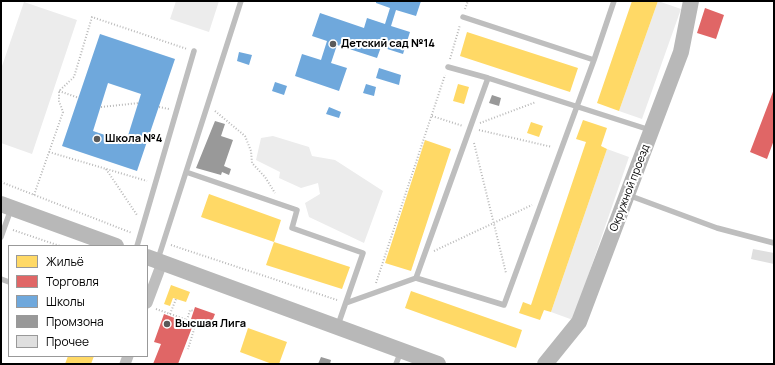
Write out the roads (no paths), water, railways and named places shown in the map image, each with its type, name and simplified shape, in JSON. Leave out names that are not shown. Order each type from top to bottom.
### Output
[{"type":"street","name":"Окружной проезд","points":[[545,364],[579,322],[681,52],[691,1]]},
{"type":"street","points":[[6,206],[113,245]]},
{"type":"street","points":[[150,306],[155,260],[337,327],[398,357],[438,364]]},
{"type":"lane","points":[[155,260],[186,172],[241,1]]},
{"type":"lane","points":[[346,303],[416,278],[504,305],[578,107],[614,1]]},
{"type":"lane","points":[[463,18],[594,60]]},
{"type":"lane","points":[[137,245],[191,50]]},
{"type":"lane","points":[[448,66],[652,131]]},
{"type":"lane","points":[[416,278],[488,78]]},
{"type":"lane","points":[[186,172],[297,210],[292,228],[364,253],[337,327]]},
{"type":"lane","points":[[628,195],[717,228],[774,243]]},
{"type":"lane","points":[[1,237],[4,227],[6,206]]},
{"type":"place","name":"Детский сад №14","points":[[333,44]]},
{"type":"place","name":"Школа №4","points":[[97,139]]},
{"type":"place","name":"Высшая Лига","points":[[167,324]]}]
